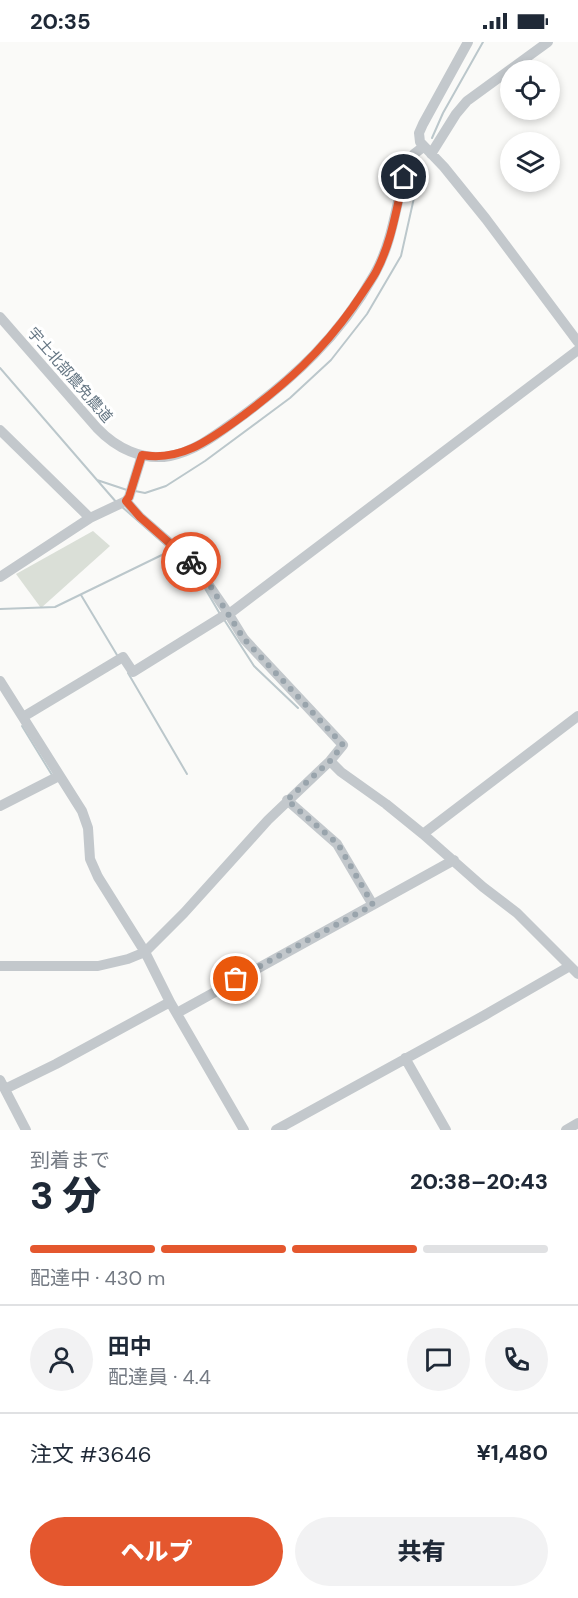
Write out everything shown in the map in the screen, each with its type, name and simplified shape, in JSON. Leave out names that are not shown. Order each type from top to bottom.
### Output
[{"type":"street","points":[[468,42],[423,124],[418,138],[486,219],[578,342]]},
{"type":"street","name":"宇土北部農免農道","points":[[0,317],[103,434],[120,447],[142,455],[169,456],[202,444],[278,390],[313,358],[342,321],[374,275],[391,237],[408,162],[414,154],[427,151],[467,101],[549,42]]},
{"type":"street","points":[[23,717],[123,657],[133,672],[229,614],[578,350]]},
{"type":"street","points":[[0,430],[90,518]]},
{"type":"street","points":[[0,576],[90,518],[126,501],[142,455]]},
{"type":"street","points":[[0,966],[98,966],[122,961],[145,952],[184,913],[287,800],[330,761],[343,745],[244,639],[195,565],[140,517],[126,501]]},
{"type":"street","points":[[0,681],[82,811],[88,828],[90,859],[98,877],[145,952],[170,1002],[244,1130]]},
{"type":"street","points":[[423,834],[578,716]]},
{"type":"street","points":[[330,761],[341,772],[423,834],[483,887],[517,913],[578,974]]},
{"type":"street","points":[[0,806],[59,776]]},
{"type":"street","points":[[287,800],[338,844],[373,905]]},
{"type":"street","points":[[177,1013],[454,860]]},
{"type":"street","points":[[276,1130],[486,1015],[570,966]]},
{"type":"street","points":[[26,1130],[2,1084],[56,1064],[170,1002]]},
{"type":"street","points":[[405,1058],[446,1130]]},
{"type":"street","points":[[566,1130],[578,1123]]},
{"type":"shaded area","points":[[93,531],[110,546],[41,608],[16,574]]},
{"type":"waterway","points":[[432,138],[443,113],[483,42]]},
{"type":"waterway","points":[[135,491],[145,493],[166,486],[205,461],[290,398],[331,360],[367,314],[401,256],[422,162]]},
{"type":"waterway","points":[[0,368],[97,480],[127,490]]},
{"type":"waterway","points":[[97,480],[117,503]]},
{"type":"waterway","points":[[121,506],[178,556]]},
{"type":"waterway","points":[[0,609],[55,607],[170,551]]},
{"type":"waterway","points":[[203,585],[220,614]]},
{"type":"waterway","points":[[81,595],[117,655]]},
{"type":"waterway","points":[[223,618],[254,666],[298,708]]},
{"type":"waterway","points":[[128,673],[187,774]]},
{"type":"waterway","points":[[22,726],[52,775]]},
{"type":"way so far","points":[[191,562],[209,584],[244,639],[343,745],[330,761],[287,800],[338,844],[373,905],[236,979]]},
{"type":"route","points":[[191,562],[140,517],[126,501],[142,455],[169,456],[202,444],[278,390],[313,358],[352,308],[386,252],[404,177]]}]
